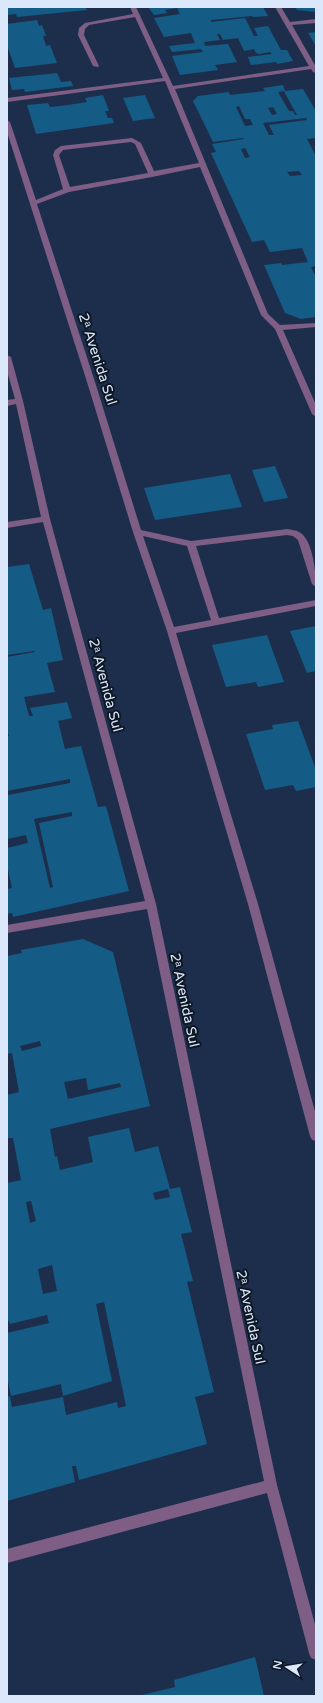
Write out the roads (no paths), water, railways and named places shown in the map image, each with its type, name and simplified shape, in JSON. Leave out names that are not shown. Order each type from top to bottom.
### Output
[{"type":"street","points":[[133,7],[171,88],[265,315],[278,328],[316,414]]},
{"type":"street","points":[[171,88],[314,69],[278,7]]},
{"type":"street","points":[[96,66],[81,35],[82,28],[87,24],[137,15]]},
{"type":"street","points":[[288,24],[316,21]]},
{"type":"street","points":[[7,100],[167,79]]},
{"type":"street","name":"2ᵃ Avenida Sul","points":[[7,122],[171,631],[253,904],[316,1136]]},
{"type":"street","points":[[67,190],[56,155],[57,151],[61,148],[132,140],[138,143],[152,175]]},
{"type":"street","points":[[33,203],[67,190],[152,175],[202,164]]},
{"type":"street","points":[[278,328],[316,325]]},
{"type":"street","name":"2ᵃ Avenida Sul","points":[[7,357],[19,401],[46,519],[151,904],[271,1485],[316,1653]]},
{"type":"street","points":[[7,403],[19,401]]},
{"type":"street","points":[[7,525],[46,519]]},
{"type":"street","points":[[138,532],[191,544],[287,532],[296,534],[302,538],[316,584]]},
{"type":"street","points":[[191,544],[216,622]]},
{"type":"street","points":[[171,631],[316,603]]},
{"type":"street","points":[[7,929],[151,904]]},
{"type":"street","points":[[7,1556],[271,1485]]}]
